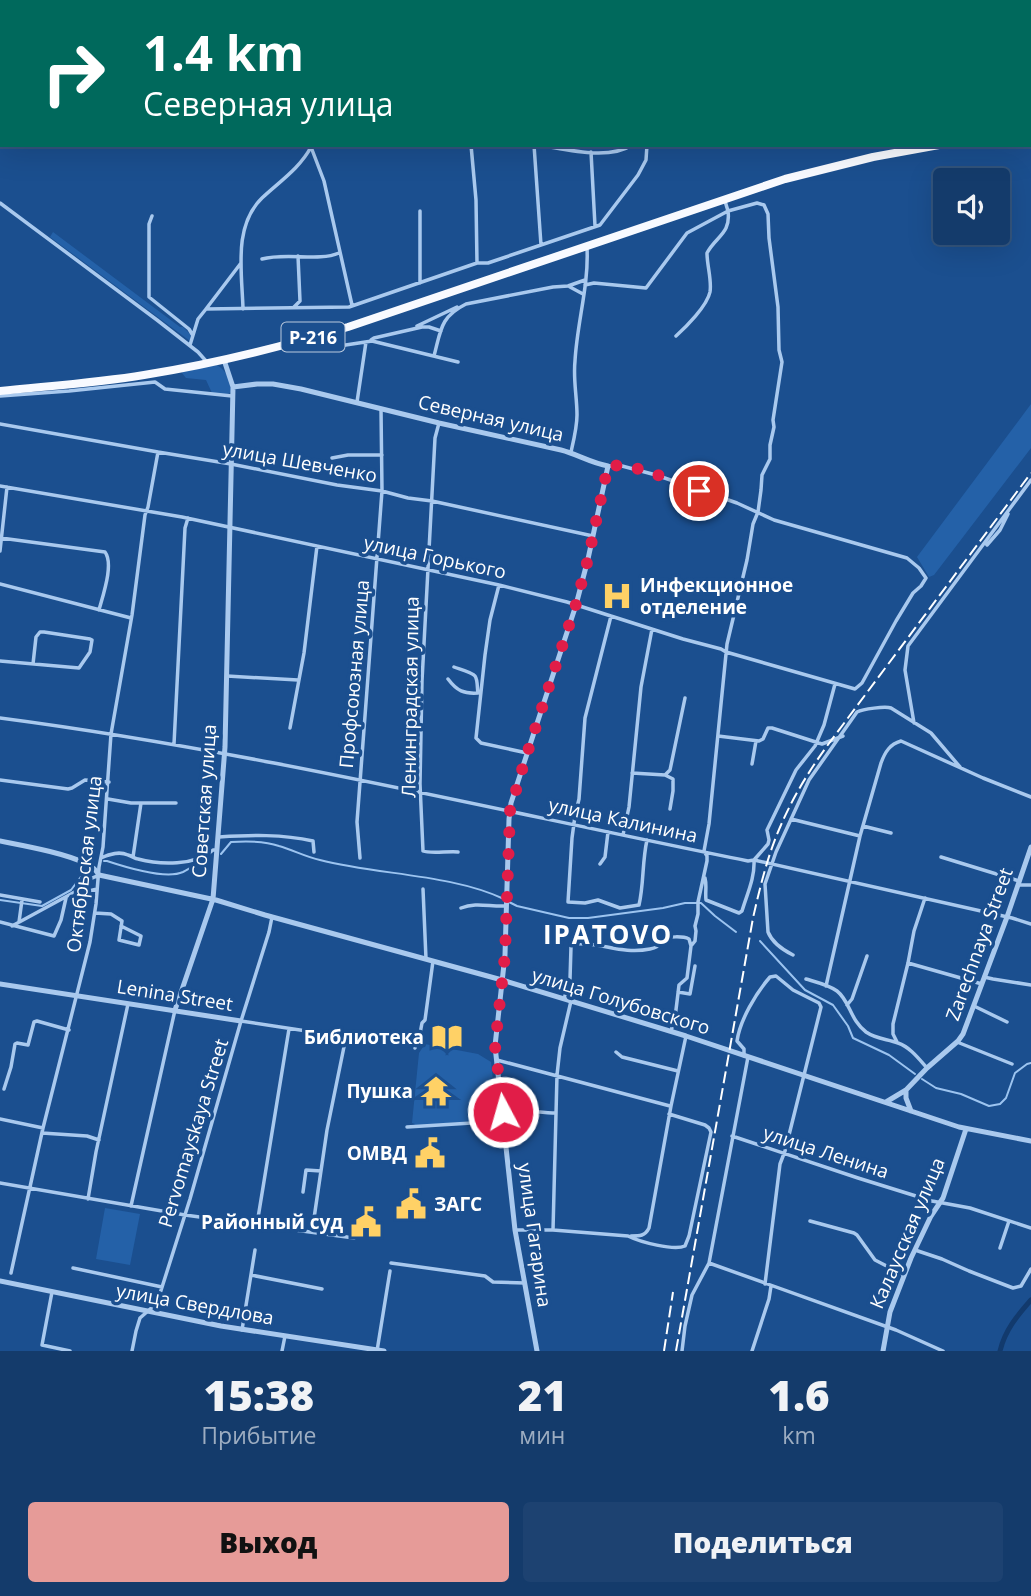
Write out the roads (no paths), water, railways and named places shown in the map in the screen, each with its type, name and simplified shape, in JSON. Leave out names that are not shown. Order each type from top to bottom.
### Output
[{"type":"highway","name":"Р-216","points":[[0,393],[123,378],[224,360],[337,330],[785,179],[847,163],[929,147]]},
{"type":"street","points":[[243,309],[242,240],[249,217],[260,201],[297,166],[311,147],[324,181],[352,306]]},
{"type":"street","points":[[471,147],[476,200],[477,263]]},
{"type":"street","points":[[536,147],[541,245]]},
{"type":"street","points":[[552,147],[610,153],[629,147]]},
{"type":"street","points":[[206,309],[352,306],[600,225],[638,175],[646,160],[647,147]]},
{"type":"street","points":[[591,152],[595,226]]},
{"type":"street","points":[[676,336],[709,296],[707,253],[727,228],[729,220],[725,199]]},
{"type":"street","points":[[0,203],[190,345],[208,363]]},
{"type":"street","points":[[408,330],[466,304],[553,287],[585,282],[646,288],[687,233],[728,211],[757,203],[762,203],[766,208],[782,367],[770,459],[762,475],[758,512],[726,652],[708,835],[704,852],[707,856],[698,903],[695,941],[691,946]]},
{"type":"street","points":[[420,211],[420,283]]},
{"type":"street","points":[[152,216],[149,224],[149,297],[193,335]]},
{"type":"street","points":[[571,453],[576,428],[575,362],[587,246]]},
{"type":"street","points":[[262,259],[272,256],[326,256],[339,253]]},
{"type":"street","points":[[292,308],[300,301],[298,256]]},
{"type":"street","points":[[190,345],[198,319],[242,263]]},
{"type":"street","points":[[568,286],[583,294]]},
{"type":"street","points":[[434,356],[444,320],[466,304]]},
{"type":"street","points":[[357,403],[368,342],[374,338],[408,330],[429,327],[441,331]]},
{"type":"street","points":[[339,346],[368,342],[458,362]]},
{"type":"street","points":[[224,360],[233,387]]},
{"type":"street","points":[[0,393],[58,392],[155,382],[165,389],[232,396]]},
{"type":"street","name":"Северная улица","points":[[233,387],[273,384],[571,453],[608,466],[633,468],[758,512]]},
{"type":"street","name":"Советская улица","points":[[131,1206],[175,1010],[213,899],[225,753],[233,387]]},
{"type":"street","name":"Профсоюзная улица","points":[[360,858],[357,822],[382,491],[381,409]]},
{"type":"street","name":"Ленинградская улица","points":[[439,423],[427,570],[422,681],[420,784],[423,852],[458,852]]},
{"type":"street","name":"улица Шевченко","points":[[0,424],[382,491],[593,536]]},
{"type":"street","name":"Октябрьская улица","points":[[11,1273],[43,1130],[90,943],[108,800],[111,734],[146,511],[158,452]]},
{"type":"street","points":[[331,458],[348,454],[382,454]]},
{"type":"street","name":"улица Гагарина","points":[[537,1351],[515,1230],[495,1046],[505,955],[510,811],[576,604],[608,466]]},
{"type":"street","points":[[914,723],[905,670],[908,646],[982,548],[1000,530],[1009,510],[1031,480]]},
{"type":"street","name":"улица Горького","points":[[0,486],[188,518],[499,585],[576,604],[709,647],[855,689],[862,683],[913,593],[926,578],[911,560],[774,520],[758,512]]},
{"type":"street","points":[[0,551],[7,487]]},
{"type":"street","points":[[174,744],[188,518]]},
{"type":"street","points":[[1,538],[105,552],[109,566],[99,610]]},
{"type":"street","points":[[289,728],[304,653],[317,546]]},
{"type":"street","points":[[0,584],[131,618]]},
{"type":"street","points":[[499,585],[490,620],[476,732],[478,741],[527,753]]},
{"type":"street","points":[[611,616],[585,718],[579,799],[573,824],[568,902],[585,903],[598,900],[620,908],[639,905],[646,840]]},
{"type":"street","points":[[623,835],[629,807],[641,687],[652,629]]},
{"type":"street","points":[[0,661],[33,664],[79,668],[90,652],[92,641],[40,632],[36,637],[33,664]]},
{"type":"street","points":[[454,667],[474,675],[483,675]]},
{"type":"street","points":[[474,675],[479,693]]},
{"type":"street","points":[[227,676],[298,680]]},
{"type":"street","points":[[448,678],[458,690],[468,694],[479,693]]},
{"type":"street","points":[[704,876],[706,900],[739,913],[742,911],[755,867],[754,860],[768,844],[767,830],[796,770],[815,746],[824,725],[835,684]]},
{"type":"street","points":[[665,775],[670,771],[685,698]]},
{"type":"street","points":[[793,955],[771,939],[768,932],[765,884],[776,852],[809,779],[857,712],[884,706],[891,708],[931,733],[960,767]]},
{"type":"street","name":"улица Калинина","points":[[0,718],[174,744],[360,779],[704,852],[754,860],[1031,924]]},
{"type":"street","points":[[718,736],[756,741],[763,739],[768,728],[772,728],[826,743],[840,737]]},
{"type":"street","points":[[752,764],[756,741]]},
{"type":"street","points":[[826,986],[860,836],[884,755],[891,746],[901,741],[1031,797]]},
{"type":"street","points":[[632,773],[665,775],[673,779],[670,809]]},
{"type":"street","points":[[0,780],[68,789],[85,780],[108,782]]},
{"type":"street","points":[[108,800],[176,803]]},
{"type":"street","points":[[132,855],[141,803]]},
{"type":"street","points":[[790,819],[860,836]]},
{"type":"street","points":[[863,826],[891,833]]},
{"type":"street","points":[[600,864],[605,857],[608,832]]},
{"type":"street","points":[[217,837],[255,835],[301,838],[313,841],[314,852]]},
{"type":"street","name":"улица Голубовского","points":[[0,841],[86,863],[95,868],[99,875],[213,899],[502,980],[671,1031],[966,1129],[1031,1141]]},
{"type":"street","name":"Zarechnaya Street","points":[[886,1102],[906,1090],[963,1034],[1031,847]]},
{"type":"street","points":[[101,858],[114,853],[132,855],[157,863],[189,862],[216,850]]},
{"type":"street","points":[[941,857],[1031,885]]},
{"type":"street","points":[[12,926],[82,888],[88,880],[99,875]]},
{"type":"street","points":[[82,888],[89,891],[97,889]]},
{"type":"street","points":[[423,889],[426,959]]},
{"type":"street","points":[[0,895],[40,902]]},
{"type":"street","points":[[0,922],[54,936],[66,897]]},
{"type":"street","points":[[925,898],[914,931],[892,1034],[897,1042],[917,1056],[927,1068]]},
{"type":"street","points":[[19,922],[22,899]]},
{"type":"street","points":[[461,908],[472,904],[492,907],[506,905]]},
{"type":"street","points":[[95,913],[111,914],[122,921],[121,926],[119,940],[139,945],[141,936],[121,926]]},
{"type":"street","name":"Pervomayskaya Street","points":[[132,1351],[141,1318],[157,1303],[272,917]]},
{"type":"street","points":[[564,999],[570,979],[572,944],[634,951],[656,948],[663,940],[680,936],[689,939],[691,946],[687,978],[679,985],[671,1031]]},
{"type":"street","points":[[847,1004],[852,999],[867,956]]},
{"type":"street","points":[[415,1048],[425,1020],[433,961]]},
{"type":"street","points":[[908,963],[982,984]]},
{"type":"street","points":[[678,992],[690,994],[695,966]]},
{"type":"street","points":[[682,1351],[692,1295],[709,1263],[733,1136],[746,1056],[737,1041],[738,1035],[751,1004],[770,977],[776,976],[793,990],[816,1001],[821,1007],[780,1164],[765,1284]]},
{"type":"street","points":[[984,977],[1031,985]]},
{"type":"street","points":[[687,978],[693,979]]},
{"type":"street","points":[[806,979],[839,992],[863,1030],[885,1041],[897,1042]]},
{"type":"street","name":"Lenina Street","points":[[0,984],[346,1037],[321,1171]]},
{"type":"street","points":[[553,1230],[556,1075],[571,1001]]},
{"type":"street","points":[[88,1199],[128,1004]]},
{"type":"street","points":[[974,1006],[1007,1022]]},
{"type":"street","points":[[4,1089],[15,1044],[28,1045],[34,1022],[69,1030]]},
{"type":"street","points":[[257,1224],[289,1028]]},
{"type":"street","points":[[885,1041],[892,1034]]},
{"type":"street","points":[[515,1230],[553,1230],[628,1237],[646,1233],[686,1036]]},
{"type":"street","points":[[957,1042],[1012,1064]]},
{"type":"street","points":[[616,1052],[622,1057],[678,1071]]},
{"type":"street","points":[[497,1060],[671,1106]]},
{"type":"street","points":[[906,1090],[911,1111]]},
{"type":"street","points":[[503,1112],[517,1110],[556,1113]]},
{"type":"street","points":[[628,1237],[678,1248],[685,1246],[689,1236],[711,1132],[705,1125],[669,1114]]},
{"type":"street","points":[[0,1119],[99,1140]]},
{"type":"street","points":[[407,1127],[504,1121]]},
{"type":"street","name":"Калаусская улица","points":[[883,1351],[890,1312],[915,1250],[945,1194],[966,1129]]},
{"type":"street","name":"улица Ленина","points":[[733,1136],[858,1178],[970,1208],[1031,1228]]},
{"type":"street","points":[[303,1192],[306,1170],[321,1171],[312,1232]]},
{"type":"street","points":[[0,1183],[185,1215],[354,1238]]},
{"type":"street","points":[[810,1221],[854,1233],[875,1260],[904,1275]]},
{"type":"street","points":[[1000,1248],[1009,1221]]},
{"type":"street","points":[[242,1330],[255,1250]]},
{"type":"street","points":[[915,1250],[1013,1288],[1021,1286],[1031,1269]]},
{"type":"street","points":[[391,1262],[485,1276],[494,1282],[525,1283]]},
{"type":"street","points":[[709,1263],[887,1327],[943,1351]]},
{"type":"street","points":[[73,1268],[162,1287]]},
{"type":"street","points":[[380,1351],[390,1271]]},
{"type":"street","points":[[251,1275],[322,1289]]},
{"type":"street","name":"улица Свердлова","points":[[0,1281],[242,1330],[380,1351]]},
{"type":"street","points":[[752,1351],[771,1286]]},
{"type":"street","points":[[52,1292],[42,1345],[70,1351]]},
{"type":"street","points":[[282,1351],[285,1336]]},
{"type":"waterway","points":[[221,854],[231,842],[268,843],[342,865],[461,884],[504,899]]},
{"type":"waterway","points":[[104,861],[145,872],[175,874],[207,858]]},
{"type":"waterway","points":[[0,900],[42,906],[71,890],[86,870]]},
{"type":"waterway","points":[[509,902],[569,918],[588,918],[685,903],[701,903],[736,932]]},
{"type":"waterway","points":[[760,941],[805,990],[833,1005],[853,1038],[889,1055],[915,1074]]},
{"type":"waterway","points":[[922,1079],[936,1088],[961,1094],[989,1106],[1000,1104],[1006,1098],[1015,1073],[1031,1063]]},
{"type":"waterway","points":[[1000,1351],[1008,1330],[1031,1300]]},
{"type":"railway","points":[[676,1351],[753,918],[776,836],[796,794],[820,755],[1031,473]]},
{"type":"railway","points":[[664,1351],[673,1292]]},
{"type":"place","name":"Инфекционное отделение","points":[[617,596]]},
{"type":"place","name":"Библиотека","points":[[447,1037]]},
{"type":"place","name":"Пушка","points":[[436,1091]]},
{"type":"place","name":"ОМВД","points":[[430,1153]]},
{"type":"place","name":"ЗАГС","points":[[411,1204]]},
{"type":"place","name":"Районный суд","points":[[366,1222]]},
{"type":"district","name":"IPATOVO","points":[[608,934]]}]
